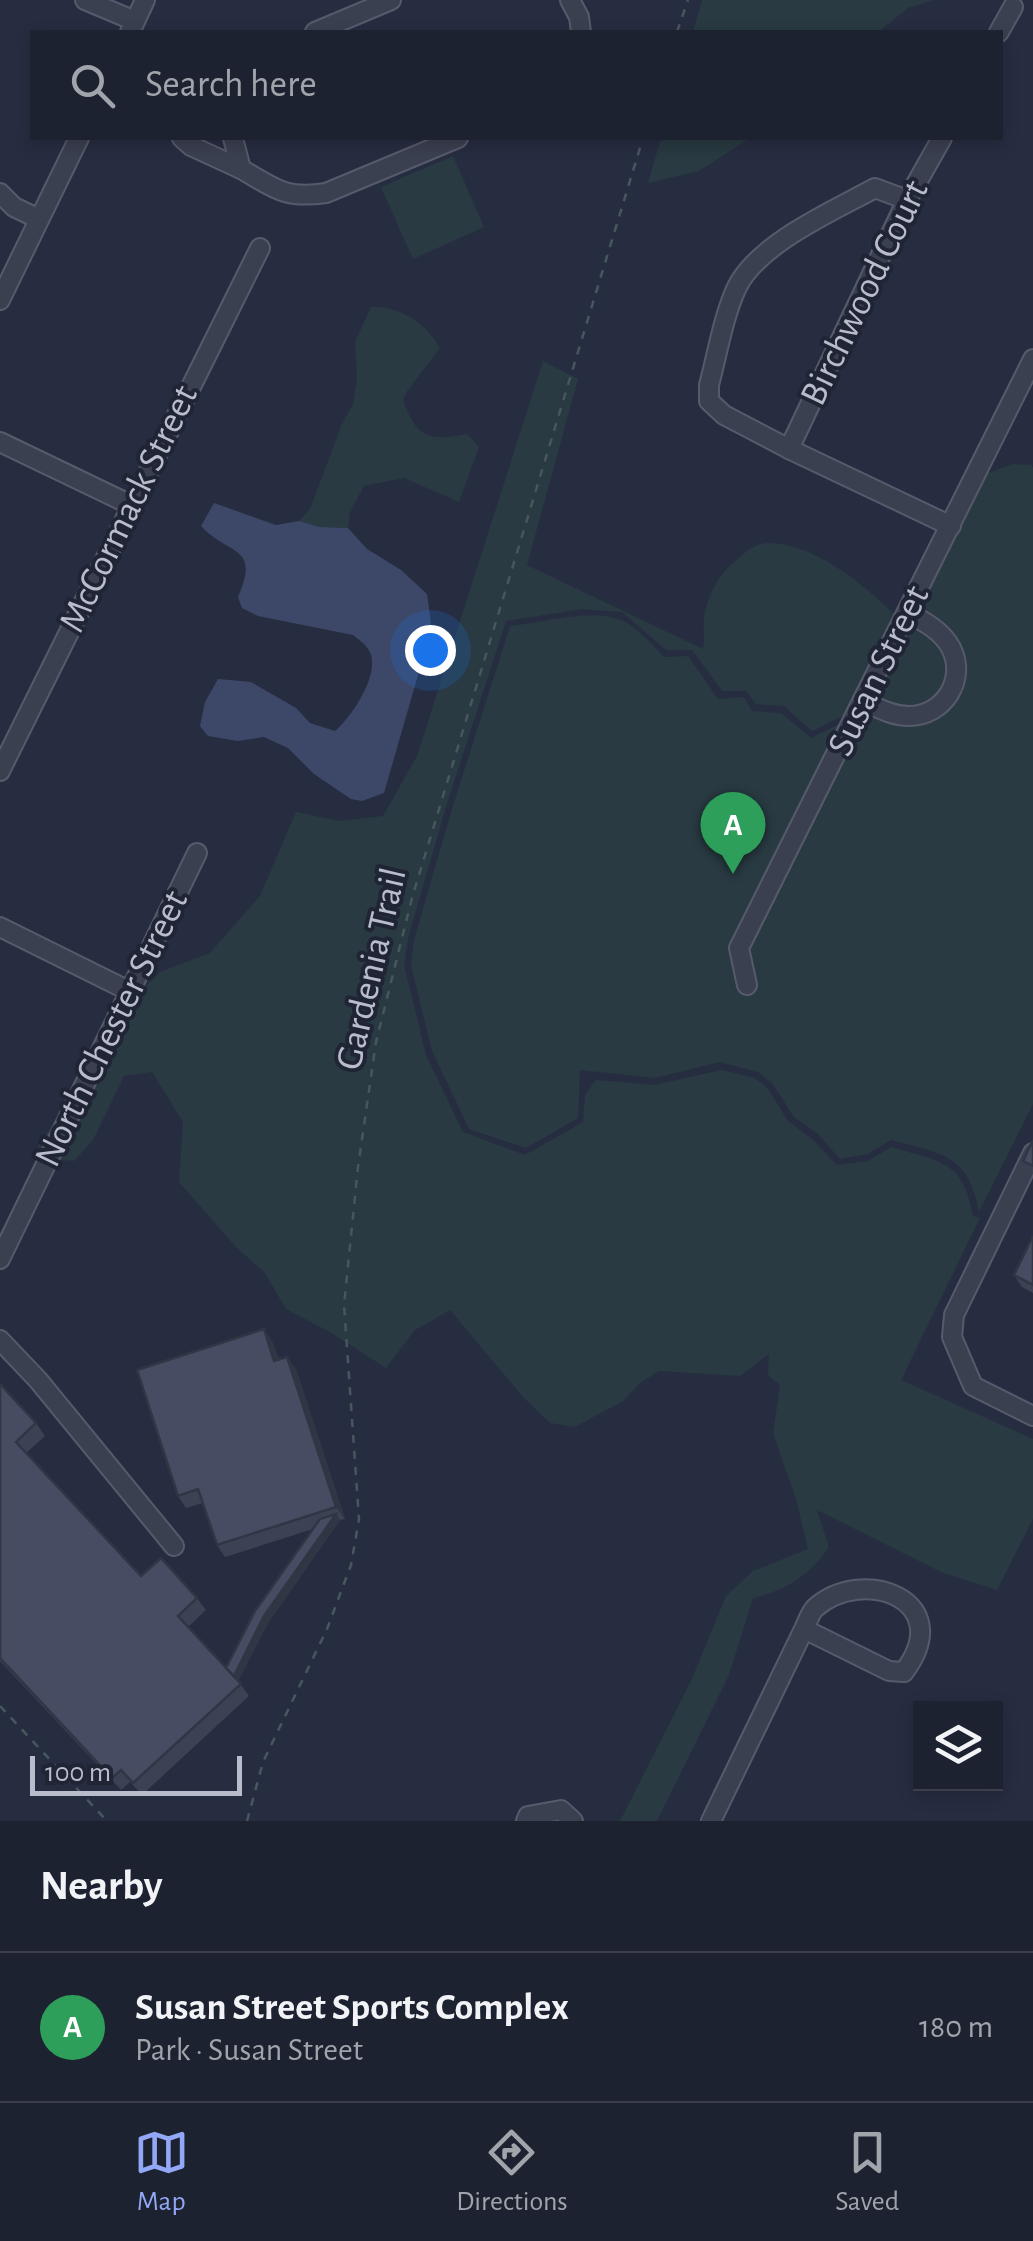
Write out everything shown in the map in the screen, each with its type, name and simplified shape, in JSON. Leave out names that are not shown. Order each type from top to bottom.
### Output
[{"type":"street","points":[[86,0],[132,27],[146,0]]},
{"type":"street","points":[[320,30],[391,0]]},
{"type":"street","points":[[570,0],[579,17],[580,30]]},
{"type":"street","points":[[1000,30],[1012,6]]},
{"type":"street","points":[[0,300],[78,140]]},
{"type":"street","points":[[184,140],[285,194],[326,193],[453,140]]},
{"type":"street","points":[[234,140],[242,169]]},
{"type":"street","name":"Birchwood Court","points":[[789,449],[908,200],[941,140]]},
{"type":"street","points":[[908,200],[875,188],[819,218],[756,261],[737,288],[709,385],[708,402],[724,416],[951,526]]},
{"type":"street","points":[[0,193],[14,206],[39,219]]},
{"type":"street","name":"McCormack Street","points":[[0,771],[260,248]]},
{"type":"street","name":"Susan Street","points":[[747,985],[739,948],[1032,362]]},
{"type":"street","points":[[0,442],[131,505]]},
{"type":"street","points":[[863,701],[891,714],[914,716],[944,702],[954,685],[956,664],[952,650],[931,626],[908,613]]},
{"type":"street","name":"North Chester Street","points":[[0,1258],[197,854]]},
{"type":"street","points":[[0,928],[131,992]]},
{"type":"street","points":[[1033,1153],[954,1315],[952,1336],[973,1386],[1033,1416]]},
{"type":"street","points":[[6,1345],[174,1546]]},
{"type":"street","points":[[711,1821],[814,1609],[858,1589],[878,1589],[897,1597],[914,1611],[923,1631],[920,1645],[904,1672],[889,1671],[804,1630]]},
{"type":"street","points":[[526,1821],[528,1816],[561,1810],[574,1821]]},
{"type":"path","points":[[678,30],[688,0]]},
{"type":"path","name":"Gardenia Trail","points":[[247,1821],[263,1762],[327,1630],[351,1565],[359,1519],[344,1305],[376,1042],[412,898],[643,140]]},
{"type":"path","points":[[0,1706],[107,1821]]},
{"type":"shaded area","points":[[702,0],[934,0],[908,8],[880,30],[694,30]]},
{"type":"shaded area","points":[[660,140],[747,140],[699,171],[648,183]]},
{"type":"shaded area","points":[[453,156],[484,227],[413,259],[381,187]]},
{"type":"shaded area","points":[[371,307],[392,309],[411,318],[440,348],[403,400],[419,430],[434,437],[467,434],[479,447],[459,502],[404,478],[364,486],[350,512],[348,528],[320,527],[299,521],[310,509],[353,404],[357,380],[355,342]]},
{"type":"shaded area","points":[[543,361],[578,379],[527,565],[703,649],[705,612],[717,582],[744,553],[764,543],[787,545],[822,559],[855,580],[895,615],[852,711],[812,731],[784,706],[756,704],[746,691],[722,691],[692,650],[666,650],[622,612],[582,609],[506,621],[408,938],[404,965],[426,1055],[463,1132],[525,1155],[583,1122],[585,1095],[596,1080],[654,1085],[722,1070],[755,1078],[768,1089],[788,1121],[837,1165],[868,1161],[891,1147],[947,1166],[963,1183],[973,1216],[980,1218],[901,1380],[1033,1439],[1033,1519],[997,1590],[941,1572],[817,1510],[829,1547],[796,1580],[753,1598],[729,1675],[657,1821],[620,1821],[691,1681],[726,1596],[753,1571],[808,1549],[773,1433],[780,1385],[768,1375],[769,1354],[740,1376],[659,1371],[623,1401],[575,1427],[550,1423],[450,1310],[415,1330],[386,1368],[286,1309],[265,1273],[235,1246],[179,1182],[183,1122],[152,1072],[124,1076],[93,1140],[74,1161],[49,1159],[38,1147],[135,997],[160,972],[210,953],[260,896],[296,812],[339,821],[383,816],[417,756]]},
{"type":"shaded area","points":[[1013,464],[1033,468],[1033,1104],[979,1212],[968,1178],[950,1159],[891,1140],[867,1154],[840,1159],[817,1133],[794,1117],[773,1084],[758,1072],[720,1062],[655,1078],[580,1070],[578,1118],[526,1148],[469,1129],[432,1051],[411,965],[414,940],[452,809],[510,626],[596,615],[621,620],[664,657],[688,656],[718,699],[744,697],[752,711],[781,713],[811,738],[856,716],[975,478]]},
{"type":"water","points":[[214,503],[276,525],[299,521],[348,528],[367,549],[401,570],[427,594],[431,623],[427,644],[384,793],[362,801],[351,799],[314,774],[288,748],[264,737],[238,741],[208,736],[200,726],[205,702],[218,679],[251,682],[296,708],[310,723],[335,731],[360,699],[372,669],[370,652],[353,635],[258,616],[242,608],[238,597],[246,568],[244,559],[201,526]]},
{"type":"building","points":[[1033,1140],[1033,1166],[1023,1161]]},
{"type":"building","points":[[1033,1236],[1033,1285],[1014,1275]]},
{"type":"building","points":[[264,1329],[274,1361],[287,1357],[336,1507],[217,1545],[198,1489],[178,1496],[137,1370]]},
{"type":"building","points":[[0,1384],[36,1423],[16,1442],[141,1576],[161,1558],[197,1598],[178,1616],[241,1684],[133,1783],[121,1770],[112,1778],[0,1658]]},
{"type":"building","points":[[336,1514],[264,1616],[234,1676],[226,1668],[255,1611],[320,1519]]},
{"type":"place","name":"Susan Street Sports Complex","points":[[733,874]]}]
